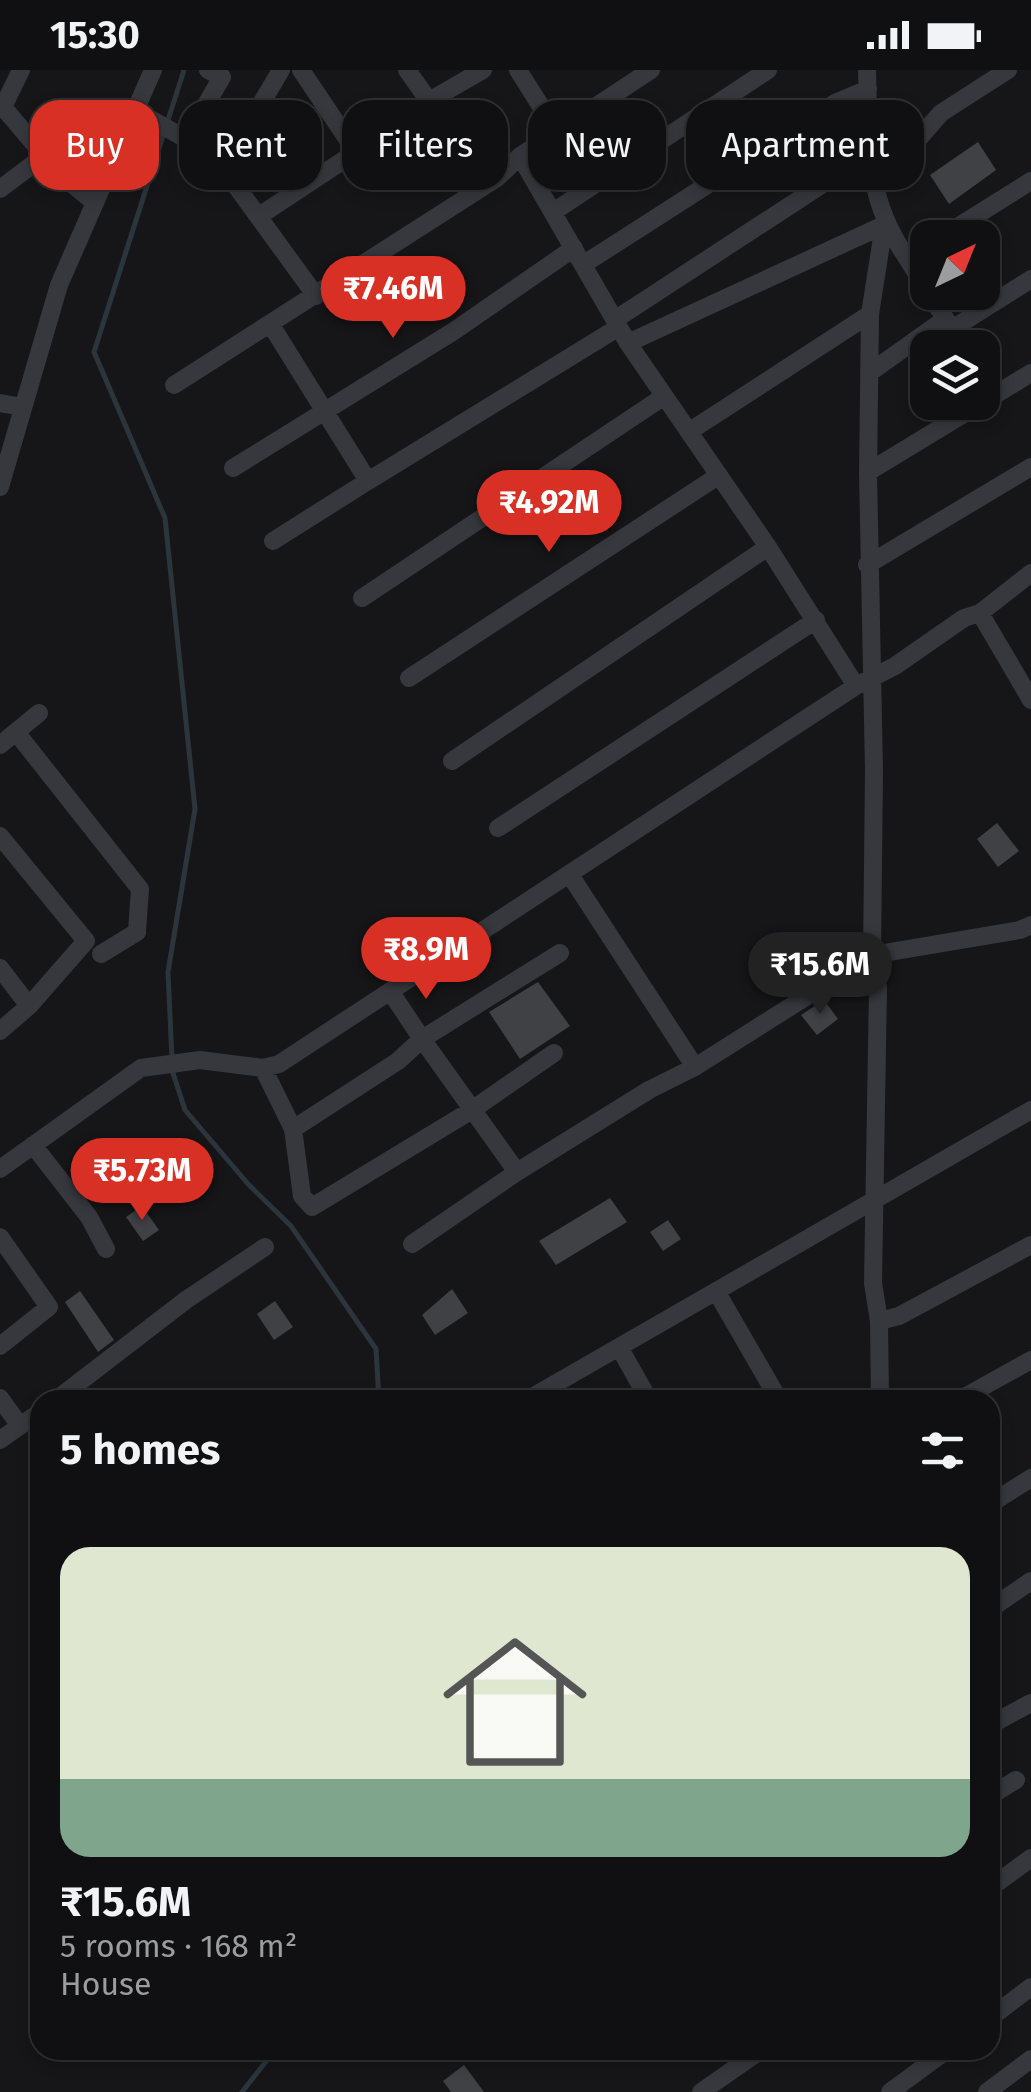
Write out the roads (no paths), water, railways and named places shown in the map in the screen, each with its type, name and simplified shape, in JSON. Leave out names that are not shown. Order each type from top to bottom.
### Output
[{"type":"street","points":[[20,70],[1,106],[30,140]]},
{"type":"street","points":[[138,100],[152,70]]},
{"type":"street","points":[[207,100],[222,78],[208,70]]},
{"type":"street","points":[[263,100],[281,70]]},
{"type":"street","points":[[301,70],[342,131]]},
{"type":"street","points":[[407,70],[428,100]]},
{"type":"street","points":[[431,100],[483,70]]},
{"type":"street","points":[[518,70],[536,100]]},
{"type":"street","points":[[605,100],[651,70]]},
{"type":"street","points":[[553,212],[768,70]]},
{"type":"street","points":[[924,132],[941,113],[1004,71]]},
{"type":"street","points":[[233,468],[867,80]]},
{"type":"street","points":[[174,386],[497,178],[528,151]]},
{"type":"street","points":[[520,156],[664,397],[863,683]]},
{"type":"street","points":[[260,216],[342,161]]},
{"type":"street","points":[[0,189],[30,166]]},
{"type":"street","points":[[969,220],[1031,181]]},
{"type":"street","points":[[81,190],[94,202]]},
{"type":"street","points":[[0,487],[59,285],[99,190]]},
{"type":"street","points":[[239,190],[316,296]]},
{"type":"street","points":[[273,542],[368,480],[621,330],[821,190]]},
{"type":"street","points":[[874,190],[884,225],[910,265]]},
{"type":"street","points":[[880,1390],[879,1321],[873,1283],[878,988],[872,955],[874,770],[863,683],[872,371],[870,314],[884,225]]},
{"type":"street","points":[[621,330],[884,225]]},
{"type":"street","points":[[904,256],[910,254]]},
{"type":"street","points":[[939,310],[952,329],[1031,280]]},
{"type":"street","points":[[690,431],[870,314]]},
{"type":"street","points":[[872,371],[945,320]]},
{"type":"street","points":[[271,325],[368,480]]},
{"type":"street","points":[[868,472],[1031,373]]},
{"type":"street","points":[[362,598],[664,397]]},
{"type":"street","points":[[0,403],[23,407]]},
{"type":"street","points":[[867,565],[1031,466]]},
{"type":"street","points":[[408,678],[718,476]]},
{"type":"street","points":[[452,761],[768,547]]},
{"type":"street","points":[[0,1169],[141,1068],[200,1060],[263,1068],[279,1064],[964,618],[980,613],[1031,573]]},
{"type":"street","points":[[980,613],[1031,700]]},
{"type":"street","points":[[498,828],[816,620]]},
{"type":"street","points":[[0,745],[39,713]]},
{"type":"street","points":[[16,732],[140,889],[137,932],[100,954]]},
{"type":"street","points":[[0,836],[86,941],[0,1031]]},
{"type":"street","points":[[570,876],[696,1066]]},
{"type":"street","points":[[412,1244],[516,1172],[649,1090],[696,1066],[872,955],[1031,925]]},
{"type":"street","points":[[293,1129],[398,1061],[422,1039],[560,952]]},
{"type":"street","points":[[0,968],[28,1006]]},
{"type":"street","points":[[390,990],[516,1172]]},
{"type":"street","points":[[263,1068],[293,1129],[302,1196],[312,1208],[472,1110],[554,1053]]},
{"type":"street","points":[[544,1390],[1031,1110]]},
{"type":"street","points":[[33,1145],[89,1217],[106,1249]]},
{"type":"street","points":[[0,1237],[49,1307],[0,1346]]},
{"type":"street","points":[[879,1321],[898,1316],[1031,1245]]},
{"type":"street","points":[[69,1390],[186,1300],[265,1246]]},
{"type":"street","points":[[716,1291],[773,1390]]},
{"type":"street","points":[[619,1347],[643,1390]]},
{"type":"street","points":[[977,1390],[1031,1360]]},
{"type":"street","points":[[0,1398],[18,1424]]},
{"type":"street","points":[[0,1440],[30,1417]]},
{"type":"street","points":[[1000,1498],[1031,1478]]},
{"type":"street","points":[[1000,1602],[1031,1582]]},
{"type":"street","points":[[1000,1721],[1028,1709]]},
{"type":"street","points":[[1000,1790],[1016,1780]]},
{"type":"street","points":[[1000,1881],[1031,1858]]},
{"type":"street","points":[[1000,2011],[1031,1988]]},
{"type":"street","points":[[987,2092],[1031,2059]]},
{"type":"street","points":[[701,2092],[747,2060]]},
{"type":"street","points":[[890,2092],[933,2060]]},
{"type":"waterway","points":[[172,1059],[168,972],[195,809],[165,518],[94,352],[184,70]]},
{"type":"waterway","points":[[172,1070],[185,1110],[249,1185],[291,1226],[376,1349],[378,1390]]},
{"type":"waterway","points":[[242,2092],[267,2060]]}]
